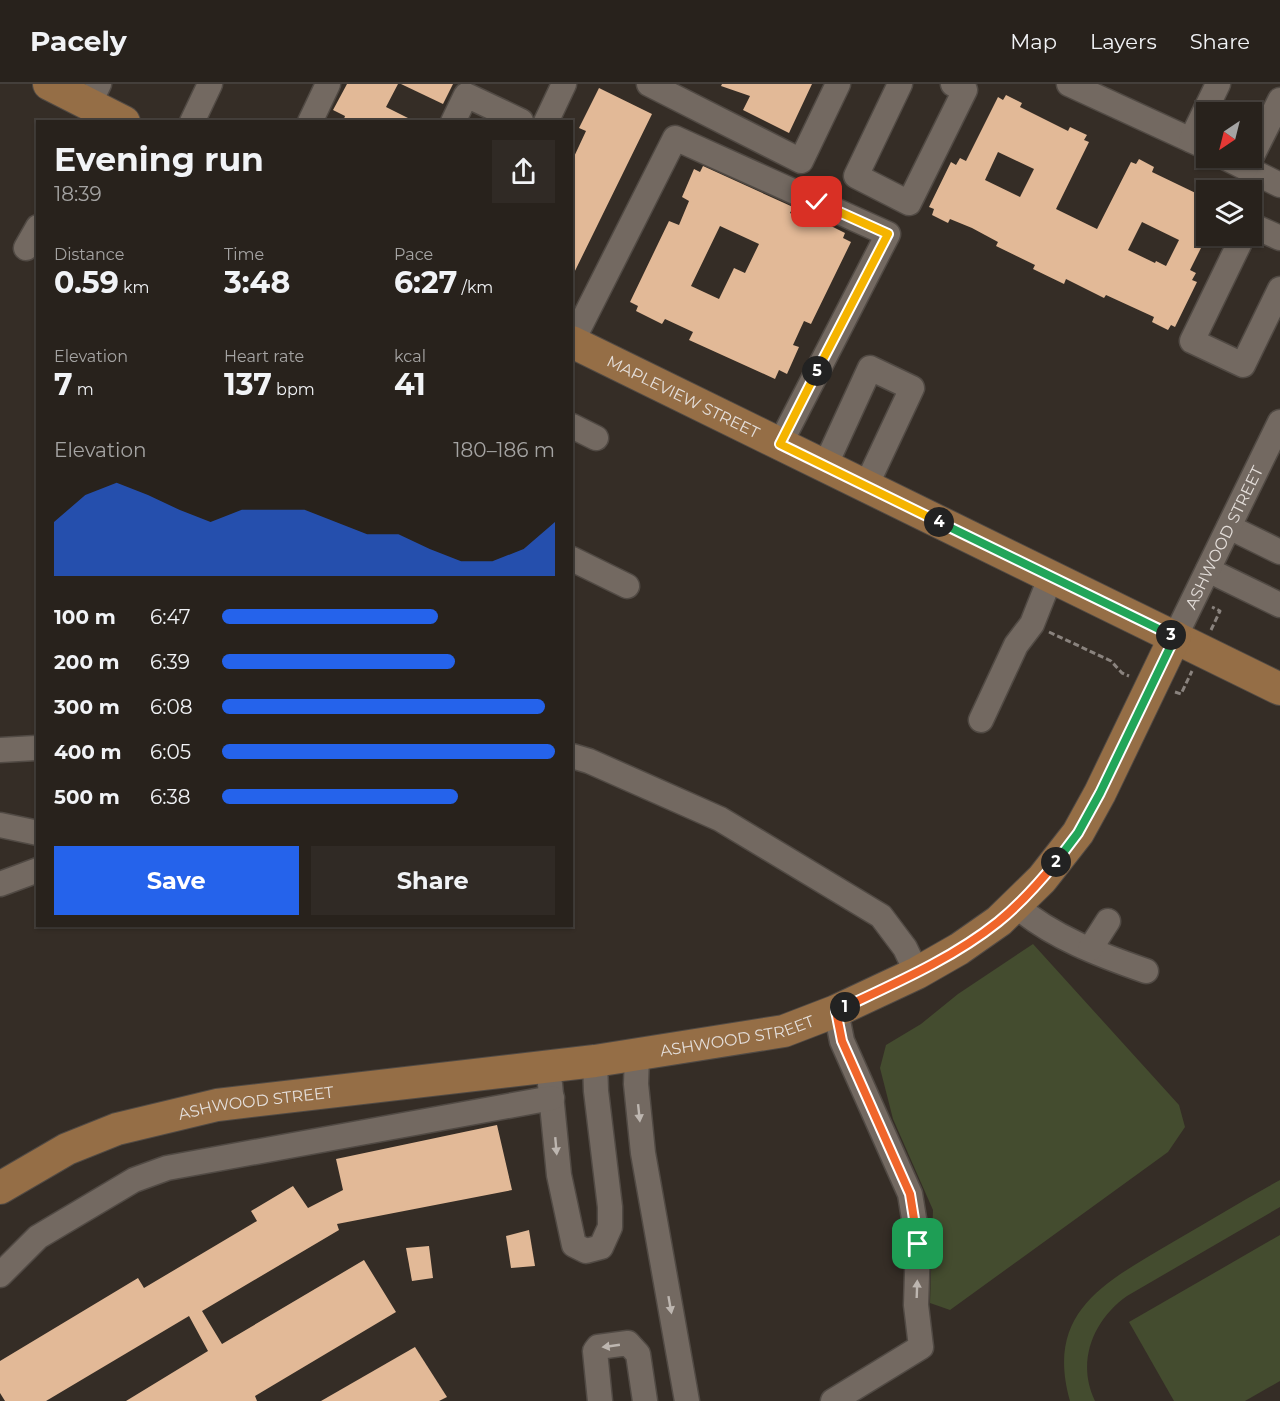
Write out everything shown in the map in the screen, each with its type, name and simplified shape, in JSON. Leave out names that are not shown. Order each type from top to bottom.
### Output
[{"type":"main road","points":[[49,84],[101,108]]},
{"type":"main road","name":"MAPLEVIEW STREET","points":[[573,342],[1280,689]]},
{"type":"main road","name":"ASHWOOD STREET","points":[[0,1188],[67,1149],[117,1129],[216,1105],[637,1055],[784,1031],[836,1011],[917,973],[959,949],[999,921],[1042,879],[1078,833],[1100,793],[1175,637]]},
{"type":"street","points":[[193,120],[210,84]]},
{"type":"street","points":[[311,120],[328,84]]},
{"type":"street","points":[[547,120],[564,84]]},
{"type":"street","points":[[649,84],[801,161],[838,84]]},
{"type":"street","points":[[900,84],[856,176],[909,203],[965,90],[953,84]]},
{"type":"street","points":[[1069,84],[1196,143]]},
{"type":"street","points":[[1212,102],[1218,84]]},
{"type":"street","points":[[454,120],[466,95],[519,120]]},
{"type":"street","points":[[1262,126],[1280,100]]},
{"type":"street","points":[[573,340],[675,138],[888,234],[780,444]]},
{"type":"street","points":[[1246,168],[1280,185]]},
{"type":"street","points":[[1262,228],[1278,232]]},
{"type":"street","points":[[26,248],[36,230]]},
{"type":"street","points":[[1239,246],[1192,341],[1243,365],[1280,289]]},
{"type":"street","points":[[825,466],[870,368],[912,388],[866,486]]},
{"type":"street","name":"ASHWOOD STREET","points":[[1175,637],[1280,422]]},
{"type":"street","points":[[573,426],[596,438]]},
{"type":"street","points":[[1229,527],[1280,552]]},
{"type":"street","points":[[573,559],[627,586]]},
{"type":"street","points":[[1208,570],[1280,605]]},
{"type":"street","points":[[981,720],[1016,645],[1032,624],[1051,576]]},
{"type":"street","points":[[0,750],[36,748]]},
{"type":"street","points":[[573,756],[589,761],[720,819],[843,891],[880,916],[905,948],[917,973]]},
{"type":"street","points":[[0,825],[36,833]]},
{"type":"street","points":[[0,884],[36,871]]},
{"type":"street","points":[[1015,905],[1047,928],[1090,949],[1146,971]]},
{"type":"street","points":[[1090,949],[1108,921]]},
{"type":"street","points":[[833,1401],[921,1347],[916,1305],[918,1244],[910,1194],[846,1052],[836,1011]]},
{"type":"street","points":[[637,1055],[636,1084],[643,1153],[687,1401]]},
{"type":"street","points":[[548,1067],[559,1175],[574,1245],[586,1251],[601,1247],[610,1227],[595,1061]]},
{"type":"street","points":[[0,1275],[38,1237],[134,1180],[167,1168],[552,1098]]},
{"type":"street","points":[[600,1401],[595,1352],[598,1347],[628,1343],[638,1354],[645,1401]]},
{"type":"path","points":[[1047,631],[1111,661],[1119,667],[1122,673]]},
{"type":"green space","points":[[1033,944],[1179,1105],[1185,1127],[1168,1152],[950,1310],[930,1303],[933,1210],[893,1119],[880,1068],[886,1045],[921,1024],[958,994]]},
{"type":"green space","points":[[1280,1180],[1280,1207],[1127,1296],[1115,1306],[1097,1329],[1088,1357],[1087,1372],[1095,1401],[1070,1401],[1064,1370],[1066,1343],[1074,1321],[1087,1302],[1126,1270]]},
{"type":"green space","points":[[1280,1235],[1280,1381],[1245,1401],[1174,1401],[1129,1322]]},
{"type":"building","points":[[347,84],[398,84],[386,107],[412,120],[344,120],[345,116],[333,110]]},
{"type":"building","points":[[401,84],[453,84],[443,104]]},
{"type":"building","points":[[722,84],[812,84],[789,133],[743,110],[750,96],[721,86]]},
{"type":"building","points":[[599,88],[652,114],[573,275],[573,159],[586,131],[579,128]]},
{"type":"building","points":[[1006,95],[1022,103],[1020,107],[1068,131],[1070,127],[1087,135],[1084,140],[1089,142],[1056,209],[1097,229],[1131,162],[1136,164],[1139,159],[1154,167],[1152,172],[1196,193],[1196,246],[1202,246],[1190,270],[1196,273],[1192,280],[1197,282],[1175,327],[1171,325],[1168,330],[1152,322],[1154,317],[1106,295],[1104,298],[1066,279],[1064,284],[1033,269],[1035,265],[996,246],[998,242],[972,228],[950,219],[948,223],[932,215],[934,209],[929,207],[951,162],[956,165],[960,158],[966,161],[998,97],[1003,100]],"holes":[[[998,152],[1034,169],[1020,197],[985,180]],[[1142,222],[1179,240],[1166,266],[1128,250]]]},
{"type":"building","points":[[703,166],[793,207],[790,213],[816,226],[819,220],[845,233],[843,238],[851,242],[811,324],[804,321],[793,345],[799,347],[787,374],[779,370],[775,379],[689,340],[693,332],[665,319],[662,324],[636,311],[638,306],[630,302],[669,221],[679,225],[689,201],[682,197],[694,169],[700,172]],"holes":[[[720,226],[759,244],[745,273],[734,268],[719,299],[691,286]]]},
{"type":"building","points":[[497,1125],[512,1190],[337,1224],[339,1230],[202,1311],[222,1344],[364,1260],[396,1312],[255,1396],[257,1401],[126,1401],[208,1351],[189,1316],[46,1401],[5,1401],[0,1393],[0,1361],[138,1278],[144,1288],[257,1221],[251,1211],[293,1186],[308,1208],[343,1190],[336,1159]]},
{"type":"building","points":[[529,1230],[535,1266],[511,1268],[506,1236]]},
{"type":"building","points":[[429,1246],[433,1278],[412,1281],[406,1248]]},
{"type":"building","points":[[415,1347],[447,1397],[439,1401],[321,1401]]},
{"type":"route","points":[[817,202],[888,234],[780,444],[1175,637],[1100,793],[1078,833],[1042,879],[999,921],[959,949],[917,973],[836,1011],[842,1041],[855,1074],[910,1194],[918,1244]]}]
